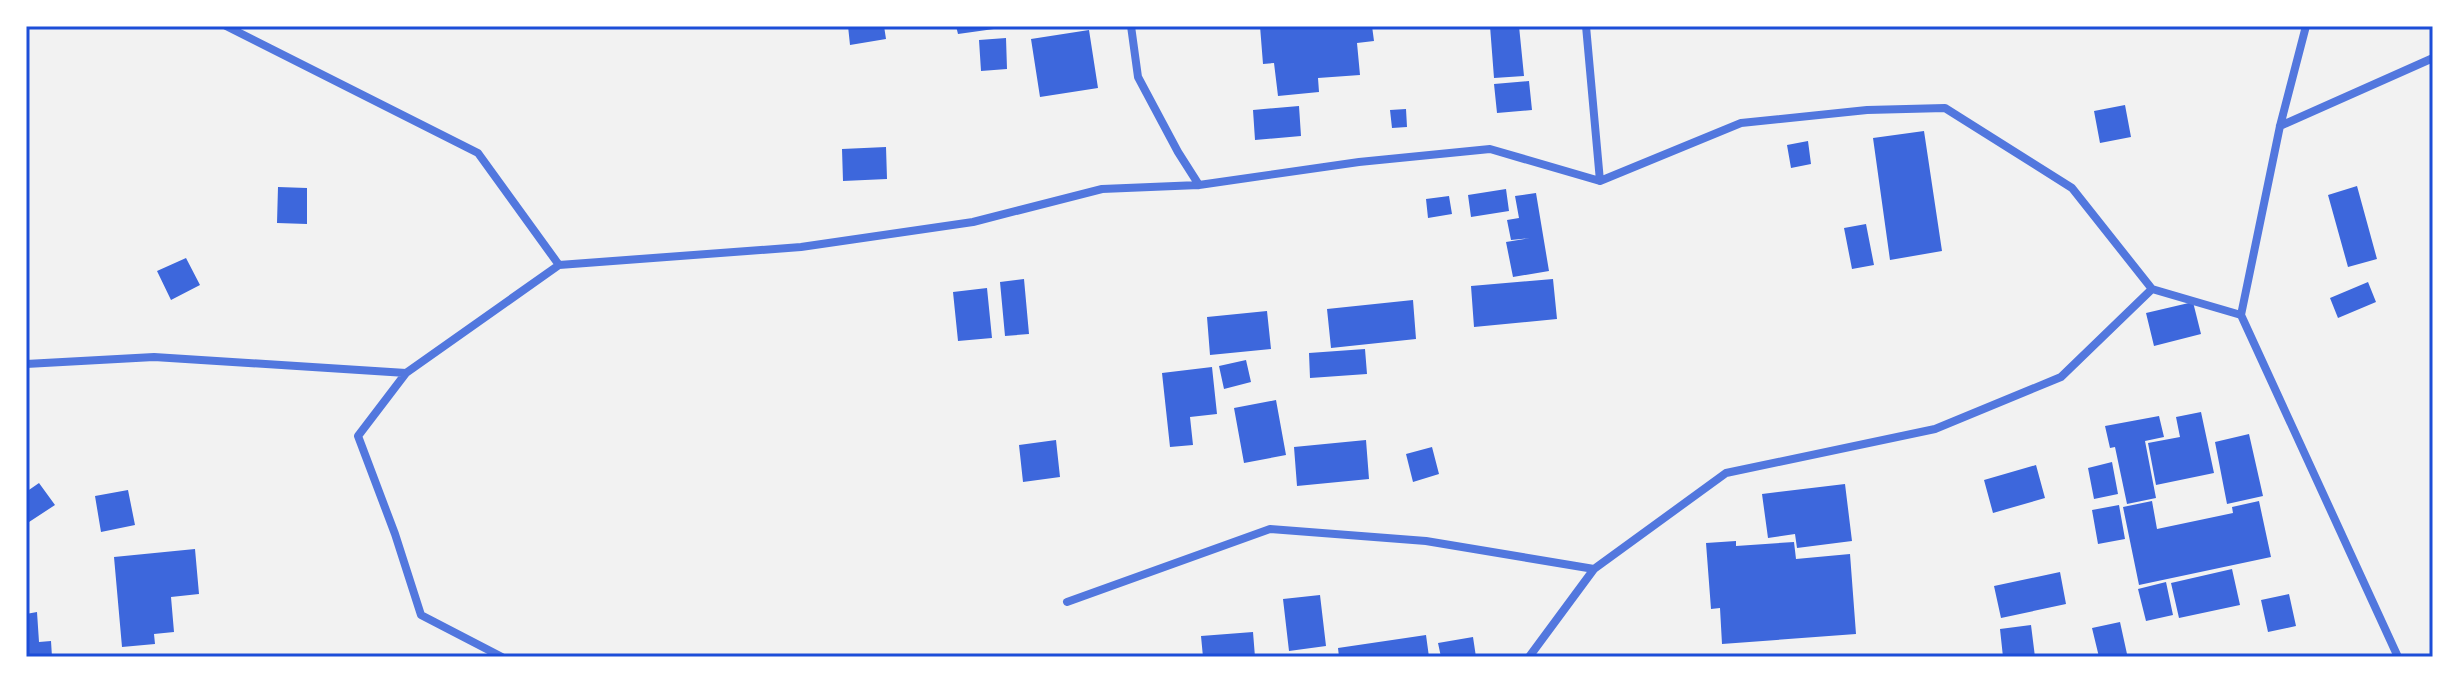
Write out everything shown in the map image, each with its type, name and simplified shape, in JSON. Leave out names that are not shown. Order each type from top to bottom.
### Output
[{"type":"street","points":[[226,26],[478,153],[559,265]]},
{"type":"street","points":[[1131,26],[1138,77],[1199,185]]},
{"type":"street","points":[[1586,26],[1600,181]]},
{"type":"street","points":[[2306,26],[2280,126],[2241,315],[2398,657]]},
{"type":"street","points":[[2280,126],[2433,58]]},
{"type":"street","points":[[502,657],[421,615],[358,436],[406,373],[559,265],[801,247],[973,222],[1102,189],[1199,185],[1359,162],[1490,149],[1600,181],[1741,123],[1867,110],[1945,108],[2072,188],[2152,289],[2241,315]]},
{"type":"street","points":[[1529,657],[1594,569],[1726,473],[1935,429],[2061,377],[2152,289]]},
{"type":"street","points":[[26,364],[154,357],[406,373]]},
{"type":"street","points":[[1067,602],[1270,529],[1426,541],[1594,569]]},
{"type":"building","points":[[848,26],[884,26],[886,39],[850,45]]},
{"type":"building","points":[[956,26],[1001,26],[1001,28],[958,34]]},
{"type":"building","points":[[1260,26],[1372,26],[1374,41],[1357,43],[1360,75],[1318,78],[1319,92],[1278,96],[1274,63],[1263,64]]},
{"type":"building","points":[[1490,26],[1519,26],[1524,76],[1494,78]]},
{"type":"building","points":[[1089,30],[1098,88],[1040,97],[1031,39]]},
{"type":"building","points":[[1006,38],[1007,69],[981,71],[979,40]]},
{"type":"building","points":[[1529,81],[1532,110],[1497,113],[1494,84]]},
{"type":"building","points":[[2125,105],[2131,137],[2100,143],[2094,111]]},
{"type":"building","points":[[1299,106],[1301,136],[1255,140],[1253,110]]},
{"type":"building","points":[[1406,109],[1407,127],[1392,128],[1390,110]]},
{"type":"building","points":[[1924,131],[1942,251],[1890,260],[1873,138]]},
{"type":"building","points":[[1808,141],[1811,164],[1791,168],[1787,145]]},
{"type":"building","points":[[886,147],[887,179],[843,181],[842,149]]},
{"type":"building","points":[[2357,186],[2377,259],[2348,267],[2328,195]]},
{"type":"building","points":[[278,187],[307,188],[307,224],[277,223]]},
{"type":"building","points":[[1506,189],[1509,211],[1471,217],[1468,195]]},
{"type":"building","points":[[1536,193],[1549,271],[1513,277],[1506,242],[1530,238],[1511,240],[1507,220],[1519,218],[1515,196]]},
{"type":"building","points":[[1449,196],[1452,214],[1428,218],[1426,199]]},
{"type":"building","points":[[1866,224],[1874,265],[1852,269],[1844,228]]},
{"type":"building","points":[[186,258],[200,285],[171,300],[157,271]]},
{"type":"building","points":[[1024,279],[1029,334],[1005,336],[1000,282]]},
{"type":"building","points":[[1553,279],[1557,319],[1474,327],[1471,286]]},
{"type":"building","points":[[2368,282],[2376,302],[2338,318],[2330,298]]},
{"type":"building","points":[[987,288],[992,338],[958,341],[953,292]]},
{"type":"building","points":[[1413,300],[1416,339],[1331,348],[1327,309]]},
{"type":"building","points":[[2193,302],[2201,334],[2154,346],[2146,313]]},
{"type":"building","points":[[1267,311],[1271,349],[1210,355],[1207,317]]},
{"type":"building","points":[[1365,349],[1367,374],[1310,378],[1309,353]]},
{"type":"building","points":[[1246,360],[1251,382],[1224,389],[1219,366]]},
{"type":"building","points":[[1212,367],[1217,414],[1190,417],[1193,445],[1170,447],[1162,373]]},
{"type":"building","points":[[1276,400],[1286,455],[1244,463],[1234,408]]},
{"type":"building","points":[[2201,412],[2214,473],[2156,485],[2148,443],[2180,437],[2176,417]]},
{"type":"building","points":[[2159,416],[2164,437],[2145,441],[2156,498],[2127,504],[2115,447],[2110,448],[2105,426]]},
{"type":"building","points":[[2249,434],[2263,496],[2227,504],[2215,442]]},
{"type":"building","points":[[1056,440],[1060,477],[1023,482],[1019,445]]},
{"type":"building","points":[[1366,440],[1369,479],[1297,486],[1294,447]]},
{"type":"building","points":[[1432,447],[1439,474],[1413,482],[1406,454]]},
{"type":"building","points":[[2112,462],[2118,494],[2094,499],[2088,468]]},
{"type":"building","points":[[2036,465],[2045,498],[1993,513],[1984,480]]},
{"type":"building","points":[[39,483],[55,505],[26,524],[26,492]]},
{"type":"building","points":[[1845,484],[1852,541],[1797,548],[1795,534],[1768,538],[1762,494]]},
{"type":"building","points":[[128,490],[135,525],[101,532],[95,496]]},
{"type":"building","points":[[2152,501],[2157,529],[2233,513],[2232,507],[2259,501],[2271,557],[2139,585],[2123,507]]},
{"type":"building","points":[[2119,505],[2125,539],[2098,544],[2092,510]]},
{"type":"building","points":[[1736,541],[1736,546],[1794,542],[1796,559],[1850,554],[1856,634],[1722,644],[1720,608],[1711,609],[1706,543]]},
{"type":"building","points":[[195,549],[199,594],[171,597],[174,632],[154,634],[155,644],[122,647],[114,557]]},
{"type":"building","points":[[2232,569],[2240,605],[2179,618],[2171,583]]},
{"type":"building","points":[[2060,572],[2066,604],[2001,618],[1994,586]]},
{"type":"building","points":[[2166,582],[2173,615],[2146,621],[2138,589]]},
{"type":"building","points":[[2289,594],[2296,626],[2268,632],[2261,600]]},
{"type":"building","points":[[1320,595],[1326,646],[1289,651],[1283,599]]},
{"type":"building","points":[[37,612],[39,642],[51,641],[52,657],[26,657],[26,614]]},
{"type":"building","points":[[2120,622],[2127,654],[2099,657],[2092,628]]},
{"type":"building","points":[[2031,625],[2035,657],[2003,657],[2000,629]]},
{"type":"building","points":[[1253,632],[1255,657],[1203,657],[1201,636]]},
{"type":"building","points":[[1426,635],[1429,657],[1339,657],[1338,648]]},
{"type":"building","points":[[1473,637],[1476,657],[1441,657],[1438,643]]}]
